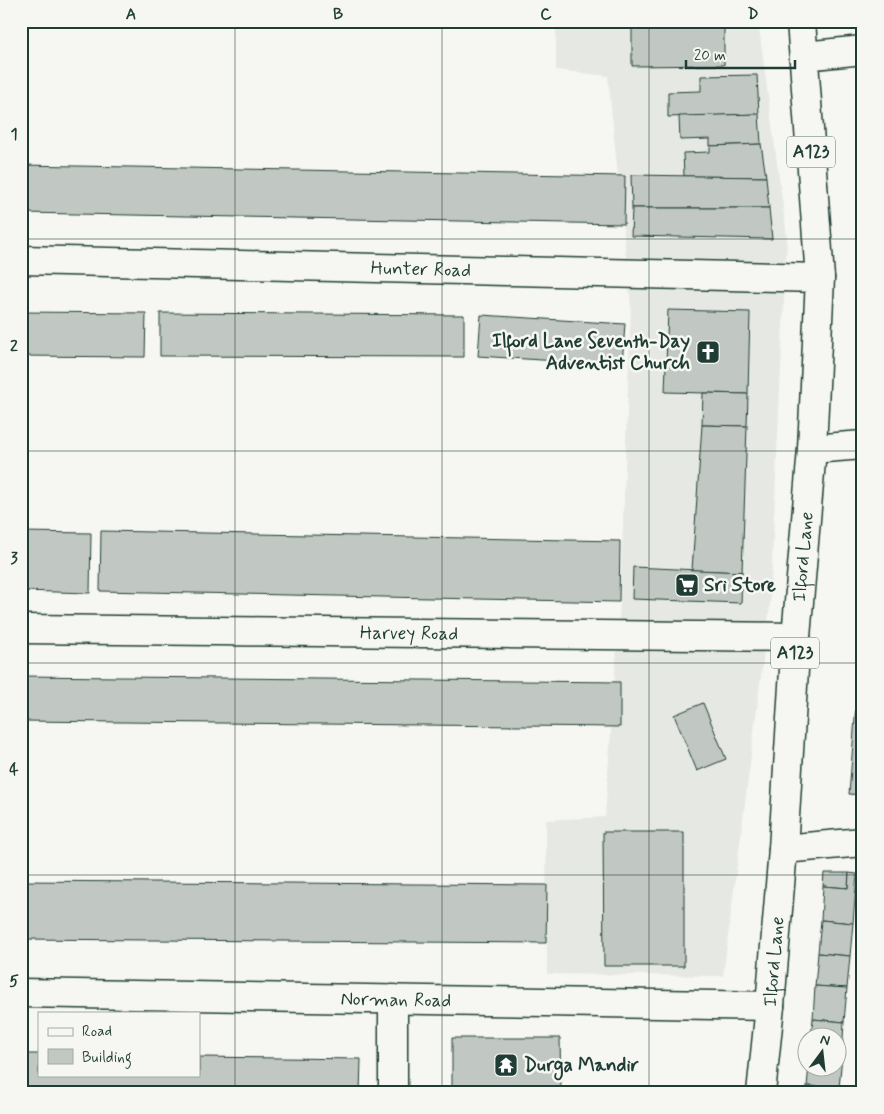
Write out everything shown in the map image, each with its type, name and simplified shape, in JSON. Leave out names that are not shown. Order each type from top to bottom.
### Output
[{"type":"street","name":"Ilford Lane","points":[[761,1093],[770,1006],[796,637],[812,449],[820,278],[801,21]]},
{"type":"street","points":[[804,56],[863,50]]},
{"type":"street","name":"Hunter Road","points":[[21,260],[820,278]]},
{"type":"street","points":[[812,449],[863,445]]},
{"type":"street","name":"Harvey Road","points":[[21,629],[796,637]]},
{"type":"street","points":[[782,849],[863,842]]},
{"type":"street","name":"Norman Road","points":[[21,993],[770,1006]]},
{"type":"street","points":[[393,999],[393,1093]]},
{"type":"shaded area","points":[[556,21],[758,21],[787,237],[770,605],[723,976],[547,974],[546,820],[605,817],[620,604],[631,307],[608,76],[556,70]]},
{"type":"building","points":[[632,21],[724,21],[724,65],[632,66]]},
{"type":"building","points":[[757,75],[759,114],[668,117],[668,92],[701,91],[701,76]]},
{"type":"building","points":[[759,114],[761,144],[710,146],[710,139],[680,140],[679,116]]},
{"type":"building","points":[[761,144],[766,177],[684,176],[683,153],[710,152],[710,146]]},
{"type":"building","points":[[21,165],[625,176],[624,224],[21,213]]},
{"type":"building","points":[[631,175],[766,177],[769,208],[632,208]]},
{"type":"building","points":[[632,208],[769,208],[772,239],[631,236]]},
{"type":"building","name":"Ilford Lane Seventh-Day Adventist Church","points":[[668,310],[750,312],[748,394],[665,392]]},
{"type":"building","points":[[21,312],[146,313],[145,357],[21,356]]},
{"type":"building","points":[[160,313],[464,315],[464,357],[160,356]]},
{"type":"building","points":[[481,315],[625,324],[622,365],[478,356]]},
{"type":"building","points":[[703,393],[748,394],[747,426],[702,425]]},
{"type":"building","points":[[702,425],[747,426],[742,572],[692,570]]},
{"type":"building","points":[[101,531],[620,541],[619,602],[100,591]]},
{"type":"building","points":[[21,532],[91,533],[90,593],[21,591]]},
{"type":"building","name":"Sri Store","points":[[633,567],[742,572],[741,603],[632,599]]},
{"type":"building","points":[[863,587],[863,645],[857,644]]},
{"type":"building","points":[[859,667],[863,667],[863,795],[849,794]]},
{"type":"building","points":[[21,676],[620,682],[620,727],[21,721]]},
{"type":"building","points":[[703,703],[726,759],[697,771],[674,715]]},
{"type":"building","points":[[603,832],[684,832],[684,966],[604,966]]},
{"type":"building","points":[[824,873],[849,873],[848,888],[823,886]]},
{"type":"building","points":[[849,873],[857,874],[853,923],[821,920],[823,886],[848,888]]},
{"type":"building","points":[[21,881],[547,885],[546,943],[21,939]]},
{"type":"building","points":[[821,920],[853,923],[850,956],[818,953]]},
{"type":"building","points":[[818,953],[850,956],[847,988],[815,986]]},
{"type":"building","points":[[815,986],[847,988],[844,1022],[813,1019]]},
{"type":"building","points":[[813,1019],[844,1022],[844,1026],[812,1026]]},
{"type":"building","name":"Durga Mandir","points":[[452,1038],[560,1038],[561,1093],[452,1093]]},
{"type":"building","points":[[21,1054],[38,1054],[38,1076],[200,1076],[200,1057],[361,1059],[360,1093],[21,1093]]},
{"type":"building","points":[[808,1076],[840,1076],[839,1088],[807,1086]]},
{"type":"building","points":[[807,1086],[839,1088],[838,1093],[806,1093]]},
{"type":"place","name":"Ilford Lane Seventh-Day Adventist Church","points":[[708,352]]},
{"type":"place","name":"Sri Store","points":[[687,585]]},
{"type":"place","name":"Durga Mandir","points":[[506,1065]]}]
